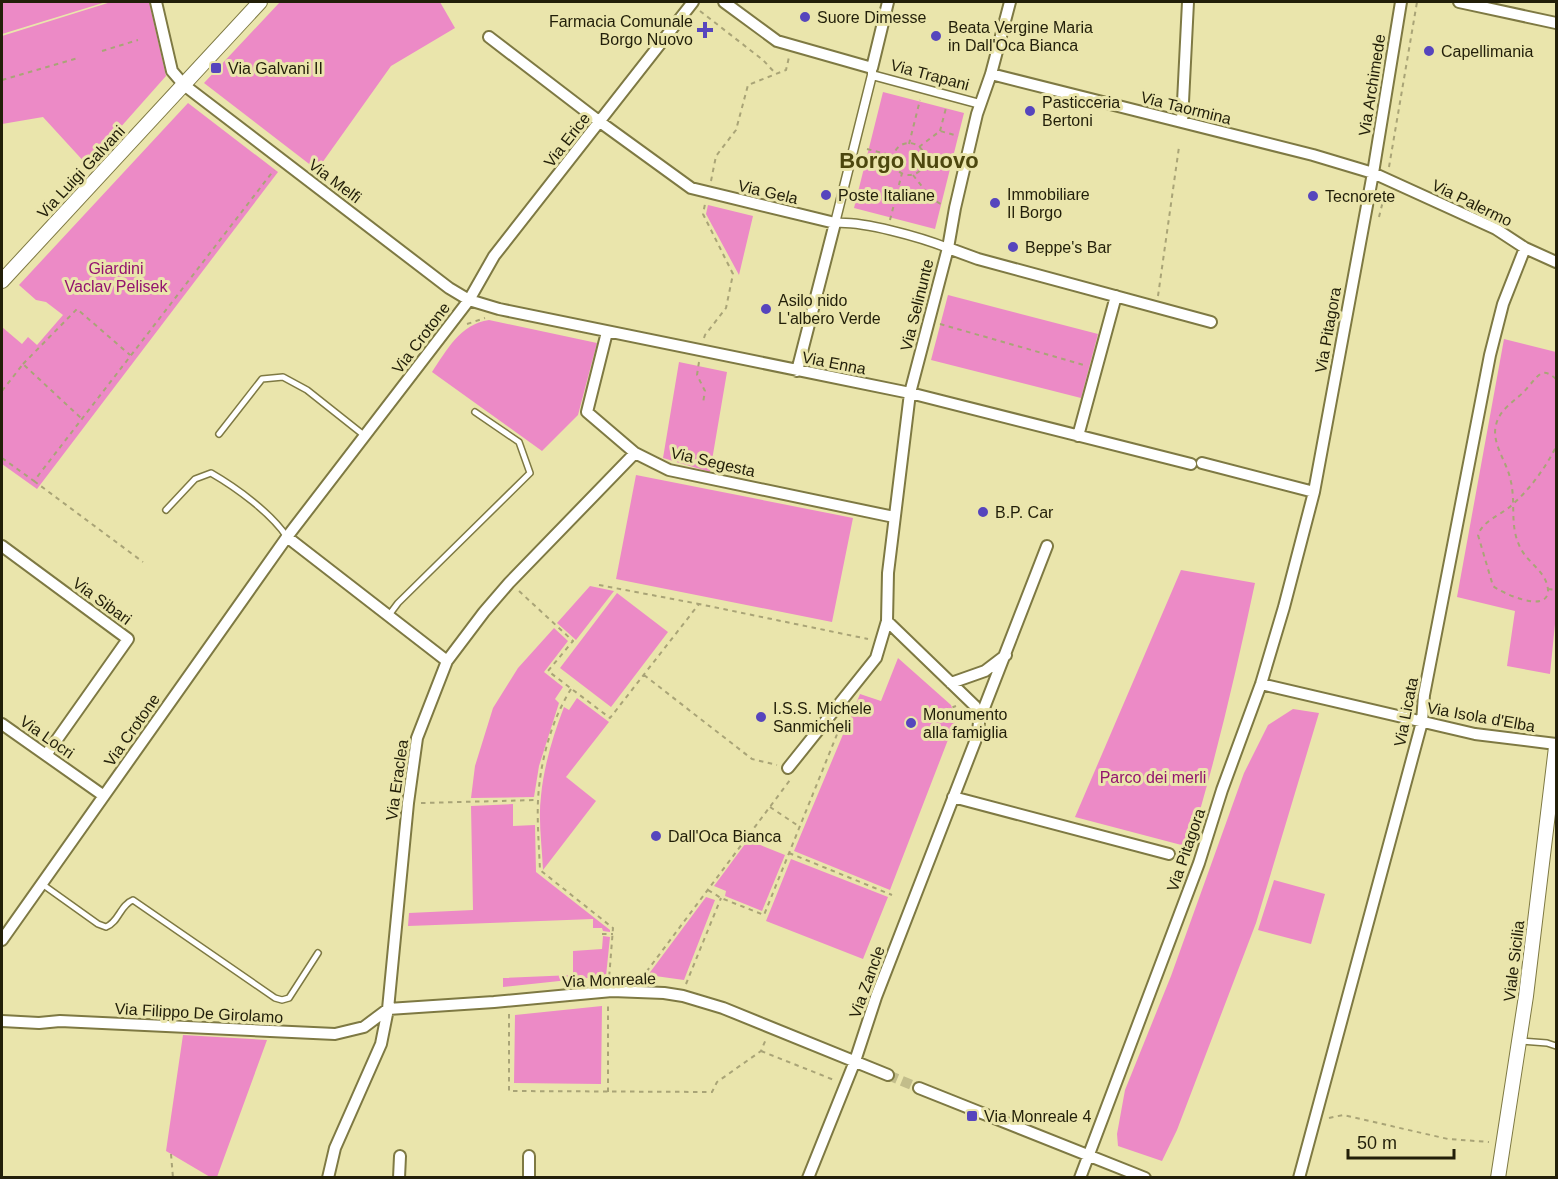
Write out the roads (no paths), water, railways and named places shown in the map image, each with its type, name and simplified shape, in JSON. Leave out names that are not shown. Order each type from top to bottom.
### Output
[{"type":"street","points":[[156,2],[172,71],[184,85]]},
{"type":"street","name":"Via Luigi Galvani","points":[[2,281],[260,2]]},
{"type":"street","points":[[724,2],[777,41],[872,71]]},
{"type":"street","name":"Via Trapani","points":[[797,371],[888,2]]},
{"type":"street","name":"Via Selinunte","points":[[788,768],[876,658],[887,621],[888,573],[910,393],[948,248],[955,208],[980,104],[991,74],[1010,2]]},
{"type":"street","points":[[1182,122],[1188,2]]},
{"type":"street","name":"Via Archimede","points":[[1373,173],[1401,2]]},
{"type":"street","points":[[1459,2],[1557,23]]},
{"type":"street","name":"Via Erice","points":[[469,300],[494,256],[692,3]]},
{"type":"street","name":"Via Gela","points":[[489,37],[690,188],[835,223],[849,222],[929,241],[978,259],[1211,322]]},
{"type":"street","name":"Via Trapani","points":[[872,71],[980,104]]},
{"type":"street","name":"Via Taormina","points":[[991,74],[1313,155],[1373,173]]},
{"type":"street","name":"Via Melfi","points":[[184,85],[449,288],[469,300]]},
{"type":"street","name":"Via Palermo","points":[[1373,173],[1496,229],[1525,248],[1557,262]]},
{"type":"street","name":"Via Pitagora","points":[[1080,1178],[1199,862],[1222,790],[1261,684],[1284,607],[1314,492],[1373,173]]},
{"type":"street","name":"Via Licata","points":[[1299,1178],[1422,722],[1424,695],[1490,355],[1503,304],[1525,248]]},
{"type":"street","points":[[1078,436],[1116,296]]},
{"type":"street","name":"Via Enna","points":[[469,300],[499,309],[607,332],[910,393],[1314,492]]},
{"type":"street","name":"Via Crotone","points":[[2,940],[287,537],[469,300]]},
{"type":"street","name":"Via Segesta","points":[[607,332],[587,412],[635,453],[669,470],[894,517]]},
{"type":"street","name":"Via Eraclea","points":[[328,1178],[335,1148],[381,1044],[388,1008],[408,802],[417,738],[447,662],[483,612],[509,583],[635,453]]},
{"type":"street","points":[[287,537],[447,662]]},
{"type":"street","name":"Via Sibari","points":[[2,546],[128,639],[46,755]]},
{"type":"street","name":"Via Zancle","points":[[808,1178],[855,1061],[876,997],[978,734],[979,721],[1047,546]]},
{"type":"street","points":[[887,621],[975,706],[979,721]]},
{"type":"street","points":[[951,683],[985,671],[1006,655]]},
{"type":"street","name":"Via Isola d'Elba","points":[[1261,684],[1475,734],[1557,746]]},
{"type":"street","name":"Via Locri","points":[[2,724],[104,796]]},
{"type":"street","name":"Viale Sicilia","points":[[1498,1178],[1520,1041],[1557,746]]},
{"type":"street","points":[[953,798],[1172,850]]},
{"type":"street","name":"Via Monreale","points":[[388,1008],[619,991],[664,993],[723,1008],[888,1075]]},
{"type":"street","name":"Via Filippo De Girolamo","points":[[2,1021],[39,1023],[60,1021],[335,1034],[364,1027],[388,1008]]},
{"type":"street","points":[[919,1088],[1145,1178]]},
{"type":"street","points":[[399,1178],[400,1156]]},
{"type":"street","points":[[530,1156],[530,1178]]},
{"type":"lane","points":[[219,434],[262,379],[283,377],[307,390],[365,436]]},
{"type":"lane","points":[[389,615],[398,603],[530,473],[519,442],[475,412]]},
{"type":"lane","points":[[166,510],[195,479],[211,473],[226,482],[279,525],[287,537]]},
{"type":"lane","points":[[42,884],[98,924],[106,927],[113,925],[127,902],[133,900],[275,998],[282,1000],[289,998],[318,953]]},
{"type":"lane","points":[[1520,1041],[1547,1042],[1557,1046]]},
{"type":"tunnel","points":[[888,1075],[919,1088]]},
{"type":"place","name":"Suore Dimesse","points":[[805,17]]},
{"type":"place","name":"Farmacia Comunale Borgo Nuovo","points":[[705,30]]},
{"type":"place","name":"Beata Vergine Maria in Dall'Oca Bianca","points":[[936,36]]},
{"type":"place","name":"Capellimania","points":[[1429,51]]},
{"type":"place","name":"Via Galvani II","points":[[216,68]]},
{"type":"place","name":"Pasticceria Bertoni","points":[[1030,111]]},
{"type":"place","name":"Poste Italiane","points":[[826,195]]},
{"type":"place","name":"Tecnorete","points":[[1313,196]]},
{"type":"place","name":"Immobiliare Il Borgo","points":[[995,203]]},
{"type":"place","name":"Beppe's Bar","points":[[1013,247]]},
{"type":"place","name":"Asilo nido L'albero Verde","points":[[766,309]]},
{"type":"place","name":"B.P. Car","points":[[983,512]]},
{"type":"place","name":"I.S.S. Michele Sanmicheli","points":[[761,717]]},
{"type":"place","name":"Monumento alla famiglia","points":[[911,723]]},
{"type":"place","name":"Dall'Oca Bianca","points":[[656,836]]},
{"type":"place","name":"Via Monreale 4","points":[[972,1116]]},
{"type":"district","name":"Borgo Nuovo","points":[[909,160]]},
{"type":"park label","name":"Giardini Vaclav Pelisek","points":[[116,277]]},
{"type":"park label","name":"Parco dei merli","points":[[1153,777]]}]
